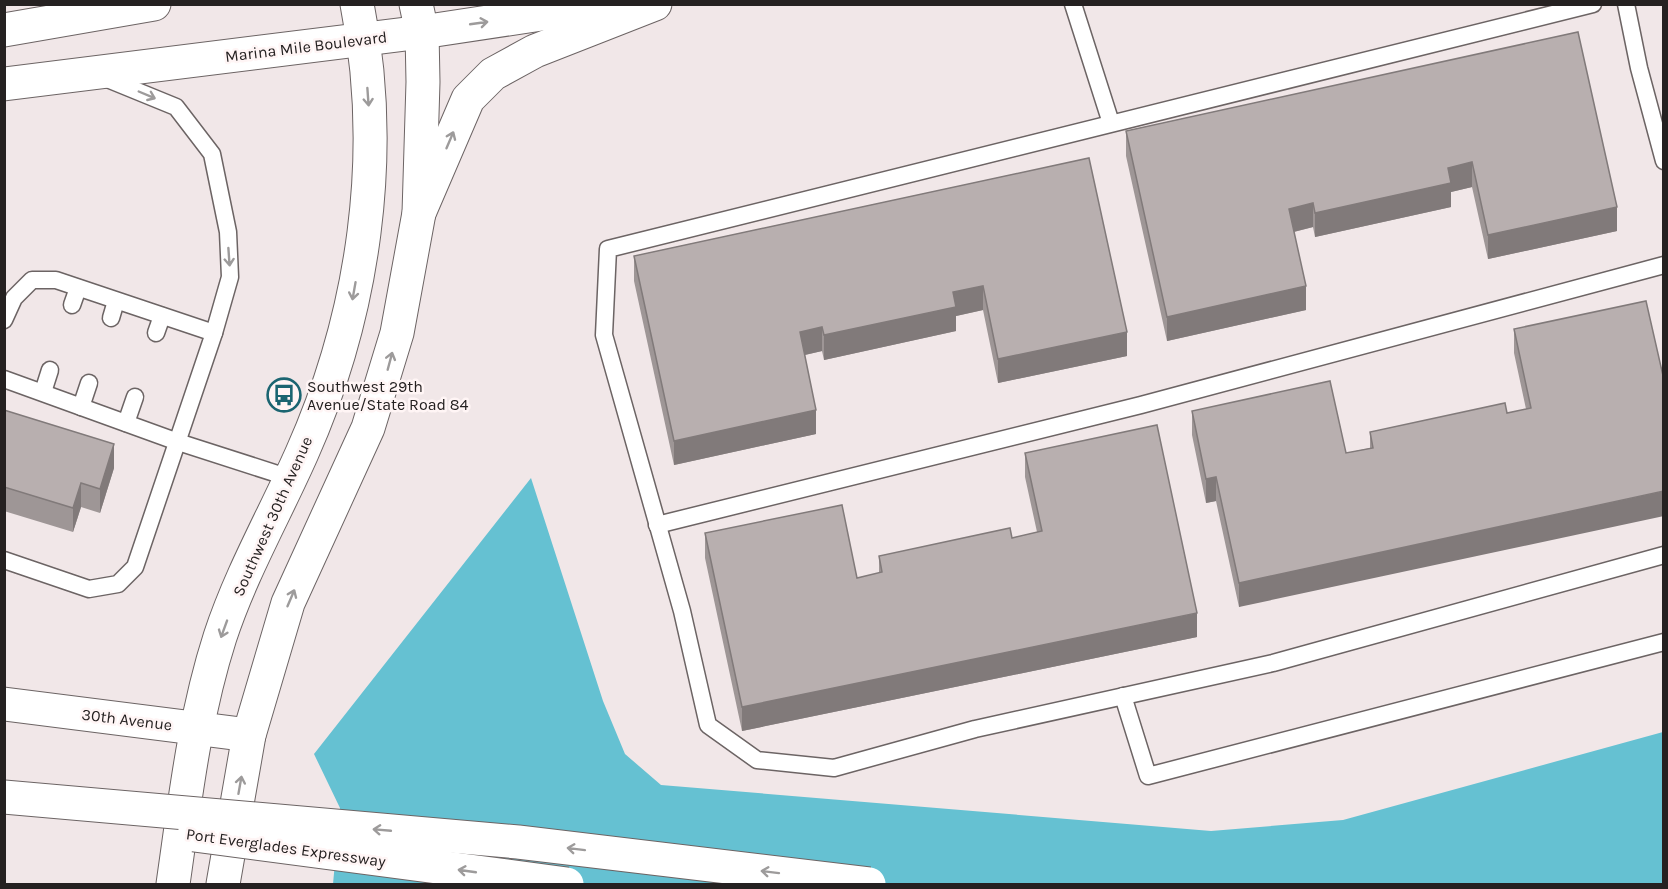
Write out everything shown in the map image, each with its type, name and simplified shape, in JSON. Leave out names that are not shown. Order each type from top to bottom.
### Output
[{"type":"main road","points":[[4,30],[154,4]]},
{"type":"main road","name":"Southwest 30th Avenue","points":[[173,885],[195,728],[221,636],[239,588],[321,405],[351,309],[366,221],[370,137],[364,39],[357,4]]},
{"type":"main road","name":"Marina Mile Boulevard","points":[[4,84],[364,39],[419,18],[607,4]]},
{"type":"main road","points":[[419,213],[468,99],[493,74],[535,51],[655,4]]},
{"type":"main road","points":[[4,7],[50,22]]},
{"type":"main road","points":[[223,885],[249,735],[288,603],[368,429],[386,376],[401,313],[419,213],[419,18]]},
{"type":"main road","name":"30th Avenue","points":[[4,704],[249,735]]},
{"type":"main road","points":[[4,797],[518,842],[869,885]]},
{"type":"main road","name":"Port Everglades Expressway","points":[[4,810],[567,885]]},
{"type":"lane","points":[[1073,4],[1111,123]]},
{"type":"lane","points":[[1593,4],[608,249],[604,334],[682,611],[708,725],[757,760],[834,768],[975,729],[1273,663],[1664,555]]},
{"type":"lane","points":[[1626,4],[1639,68],[1664,161]]},
{"type":"lane","points":[[5,563],[89,589],[118,584],[135,567],[214,333],[230,277],[228,232],[212,154],[176,107],[93,73]]},
{"type":"lane","points":[[657,525],[1141,405],[1664,265]]},
{"type":"lane","points":[[4,320],[14,298],[32,280],[56,280],[214,333]]},
{"type":"lane","points":[[72,305],[78,288]]},
{"type":"lane","points":[[111,318],[116,301]]},
{"type":"lane","points":[[156,333],[162,316]]},
{"type":"lane","points":[[43,392],[50,370]]},
{"type":"lane","points":[[4,379],[178,442],[290,478]]},
{"type":"lane","points":[[81,407],[89,383]]},
{"type":"lane","points":[[126,423],[135,397]]},
{"type":"lane","points":[[1123,696],[1148,776],[1664,642]]},
{"type":"water","points":[[531,478],[603,701],[625,754],[661,785],[1211,831],[1343,820],[1663,732],[1663,884],[333,884],[340,808],[314,754]]},
{"type":"building","points":[[1578,32],[1617,207],[1488,235],[1472,162],[1448,168],[1451,183],[1315,213],[1313,203],[1289,209],[1306,286],[1167,317],[1126,131]]},
{"type":"building","points":[[1089,158],[1127,332],[998,359],[983,286],[953,292],[956,307],[824,335],[822,327],[800,332],[816,410],[674,441],[634,256]]},
{"type":"building","points":[[1646,301],[1664,380],[1664,491],[1239,583],[1216,477],[1206,479],[1192,411],[1330,381],[1346,453],[1373,448],[1370,432],[1505,403],[1507,413],[1531,408],[1514,329]]},
{"type":"building","points":[[4,410],[114,444],[100,489],[81,483],[73,508],[4,487]]},
{"type":"building","points":[[1157,425],[1197,613],[742,707],[705,533],[842,505],[857,578],[882,572],[879,556],[1010,528],[1012,538],[1042,531],[1025,453]]},
{"type":"place","name":"Southwest 29th Avenue/State Road 84","points":[[284,395]]}]
